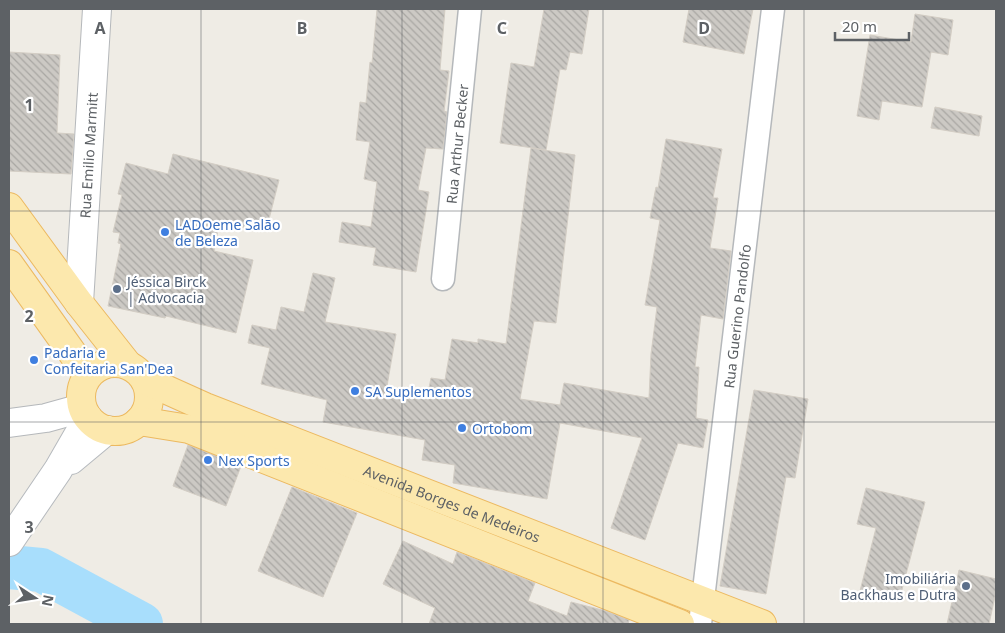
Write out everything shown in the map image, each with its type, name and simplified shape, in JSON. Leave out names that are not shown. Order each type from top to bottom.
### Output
[{"type":"main road","points":[[9,207],[79,303],[136,372],[149,390],[146,412],[130,428],[124,430],[92,419],[80,397],[82,385],[88,375],[97,368],[107,364],[118,363],[136,372]]},
{"type":"main road","points":[[9,264],[88,375]]},
{"type":"main road","name":"Avenida Borges de Medeiros","points":[[136,372],[204,406],[702,612],[762,624]]},
{"type":"main road","name":"Avenida Borges de Medeiros","points":[[139,421],[189,429],[680,624]]},
{"type":"street","name":"Rua Emilio Marmitt","points":[[79,303],[97,9]]},
{"type":"street","name":"Rua Arthur Becker","points":[[443,279],[470,9]]},
{"type":"street","name":"Rua Guerino Pandolfo","points":[[702,612],[773,9]]},
{"type":"street","points":[[9,422],[46,418],[92,419]]},
{"type":"street","points":[[9,542],[92,419]]},
{"type":"building","points":[[377,9],[445,9],[440,70],[449,71],[444,111],[447,112],[443,149],[426,148],[418,190],[429,192],[416,272],[373,265],[376,248],[339,242],[342,222],[371,227],[377,182],[364,179],[370,142],[356,140],[360,102],[366,103]]},
{"type":"building","points":[[544,9],[589,9],[582,54],[570,52],[566,70],[560,69],[546,150],[500,143],[511,63],[534,67]]},
{"type":"building","points":[[689,9],[753,9],[744,54],[683,42]]},
{"type":"building","points":[[915,14],[953,20],[948,55],[931,52],[922,107],[882,101],[879,120],[857,116],[870,35],[911,42]]},
{"type":"building","points":[[9,52],[60,55],[57,133],[74,134],[71,174],[9,171]]},
{"type":"building","points":[[935,107],[982,116],[979,136],[931,128]]},
{"type":"building","points":[[666,139],[722,149],[713,198],[718,198],[710,248],[731,251],[723,319],[701,315],[695,367],[699,367],[696,418],[708,420],[703,448],[678,443],[645,540],[611,528],[642,438],[560,423],[547,499],[453,483],[455,465],[422,460],[425,440],[323,422],[327,400],[261,384],[270,348],[248,343],[252,325],[276,330],[281,307],[304,312],[313,273],[335,278],[325,322],[396,334],[387,386],[428,393],[431,378],[445,380],[452,339],[478,343],[478,339],[506,344],[531,148],[575,155],[556,323],[534,321],[520,399],[560,405],[564,383],[649,398],[651,354],[657,307],[645,305],[660,220],[650,218],[656,187],[658,188]]},
{"type":"building","points":[[173,154],[279,180],[266,231],[219,224],[214,251],[253,260],[236,333],[166,316],[165,318],[108,306],[121,244],[118,243],[120,233],[113,232],[122,195],[118,194],[126,163],[168,174]]},
{"type":"building","points":[[754,390],[808,399],[795,478],[786,477],[766,594],[720,586]]},
{"type":"building","points":[[188,445],[241,466],[226,506],[173,486]]},
{"type":"building","points":[[292,487],[357,513],[323,597],[258,571]]},
{"type":"building","points":[[866,488],[925,502],[899,601],[860,591],[876,528],[857,524]]},
{"type":"building","points":[[403,541],[453,564],[457,552],[535,583],[528,601],[567,616],[571,602],[606,611],[629,620],[628,624],[429,624],[435,608],[383,584]]},
{"type":"building","points":[[959,570],[996,579],[996,592],[989,624],[947,624]]},
{"type":"waterway","points":[[9,567],[41,570],[141,624]]},
{"type":"place","name":"LADOeme Salão de Beleza","points":[[165,232]]},
{"type":"place","name":"Jéssica Birck | Advocacia","points":[[117,289]]},
{"type":"place","name":"Padaria e Confeitaria San'Dea","points":[[34,360]]},
{"type":"place","name":"SA Suplementos","points":[[355,391]]},
{"type":"place","name":"Ortobom","points":[[462,428]]},
{"type":"place","name":"Nex Sports","points":[[208,460]]},
{"type":"place","name":"Imobiliária Backhaus e Dutra","points":[[966,586]]}]
